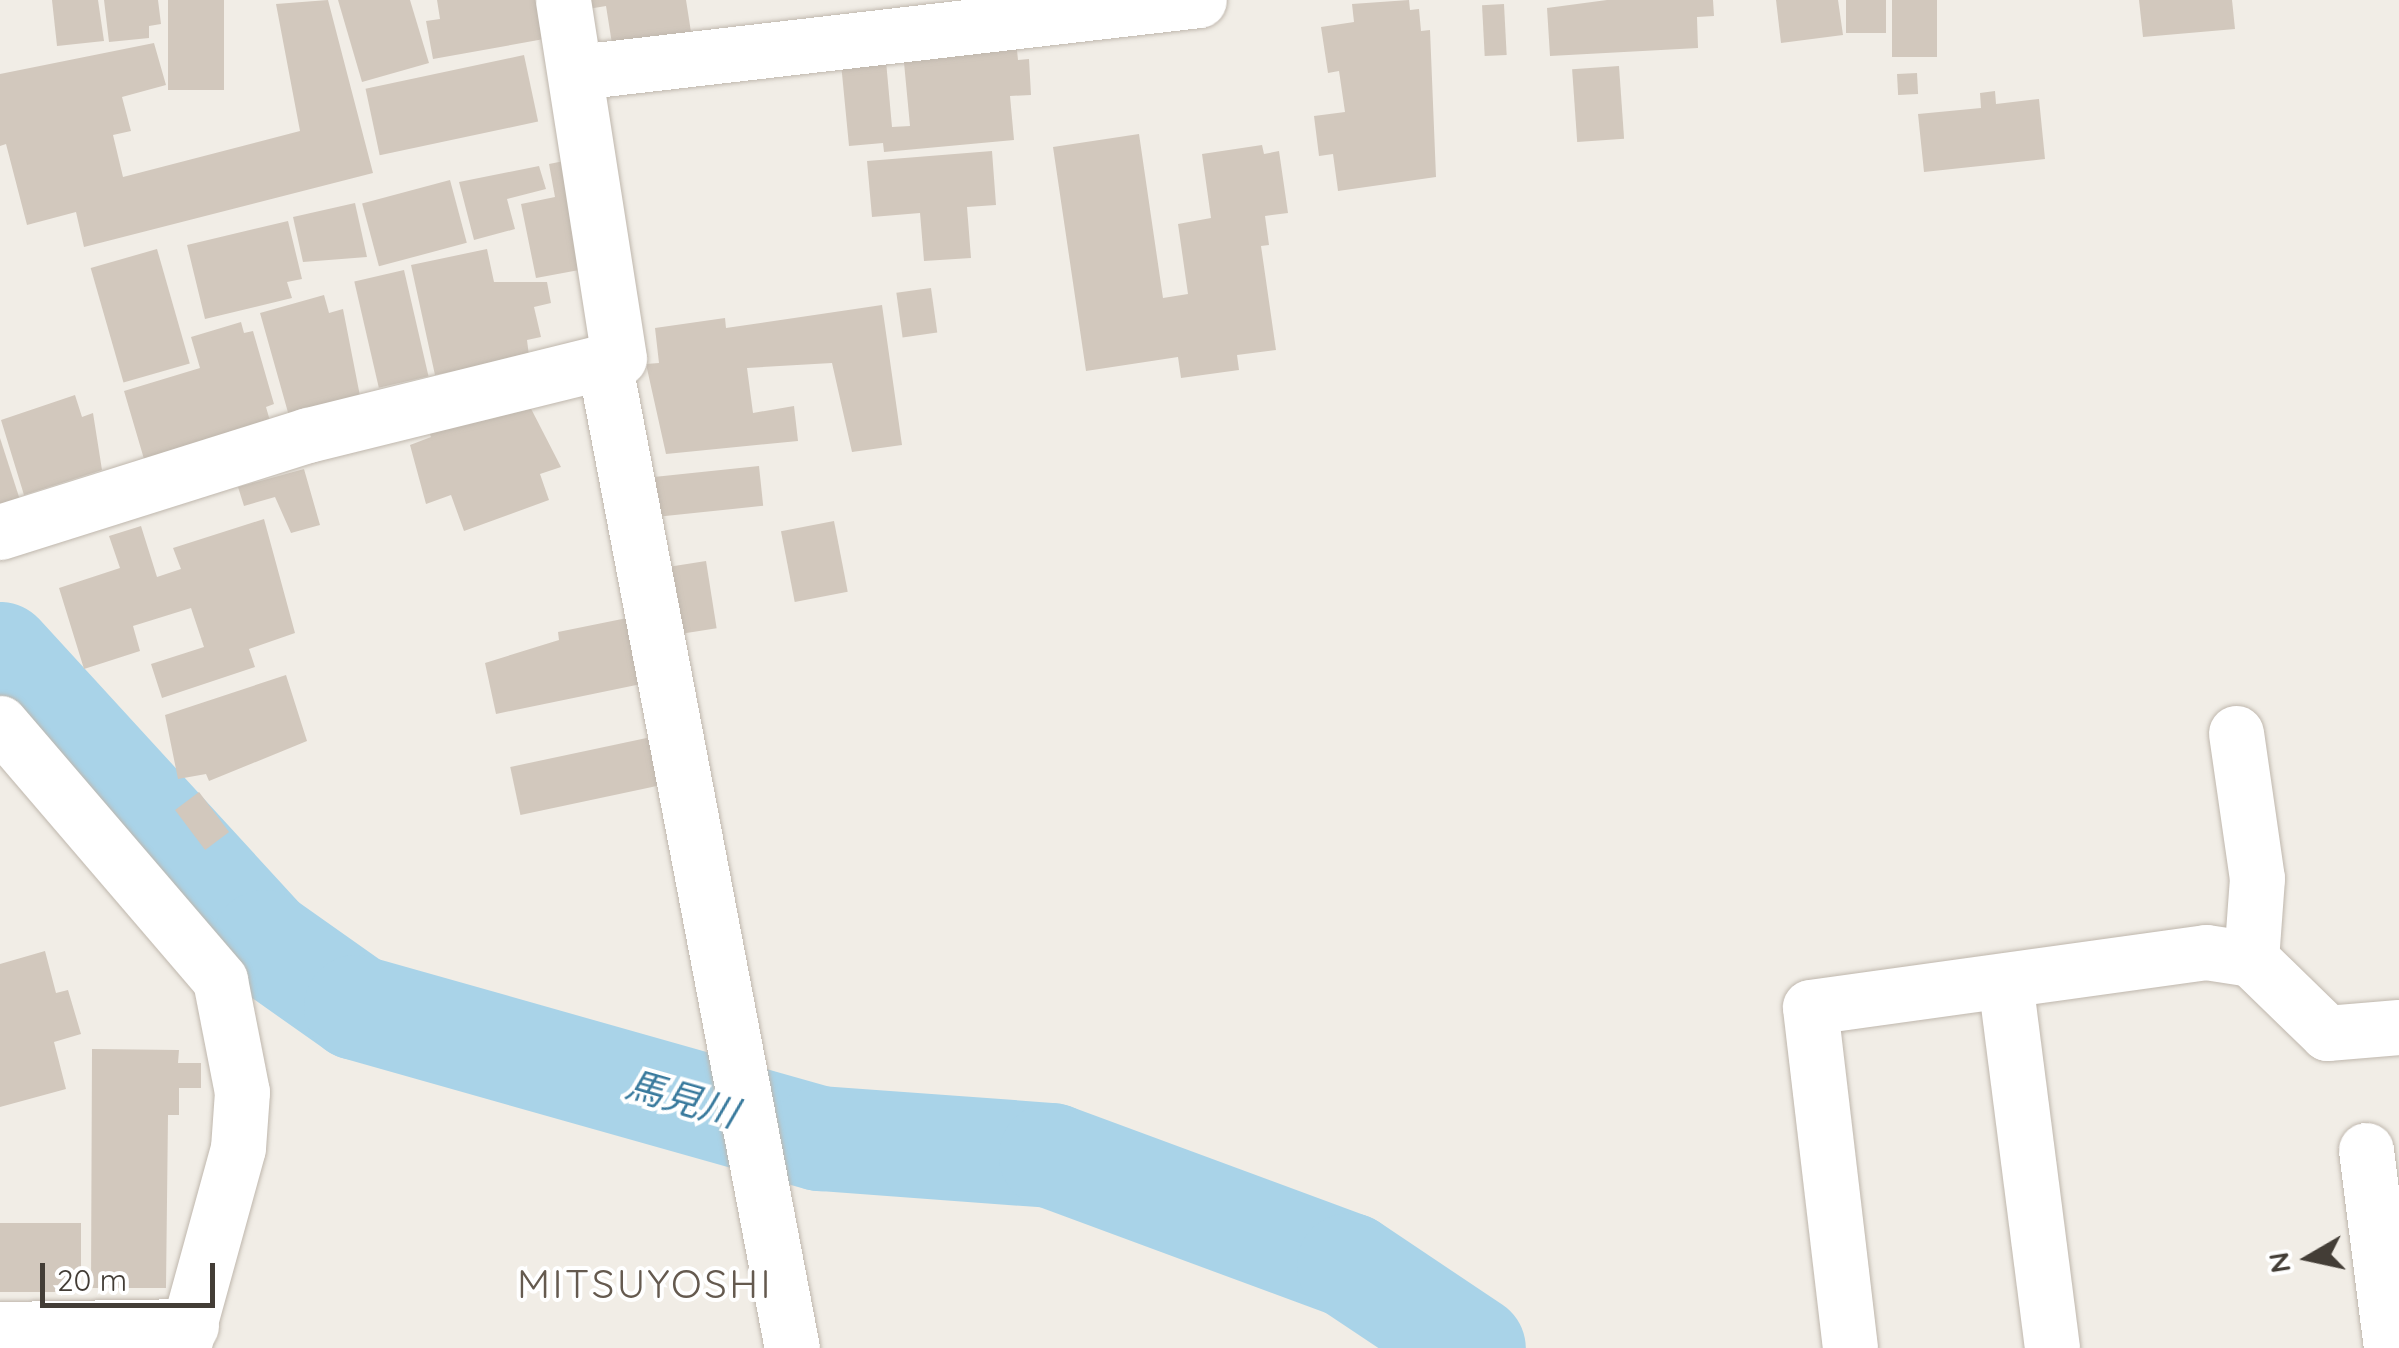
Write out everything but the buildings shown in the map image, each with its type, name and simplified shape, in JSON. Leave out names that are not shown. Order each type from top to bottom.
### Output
[{"type":"street","points":[[0,532],[308,434],[619,358],[578,72],[563,0]]},
{"type":"street","points":[[578,72],[1038,9],[1200,0]]},
{"type":"street","points":[[604,361],[747,1085],[792,1348]]},
{"type":"street","points":[[2236,734],[2257,878],[2252,959]]},
{"type":"street","points":[[0,1329],[187,1337],[238,1148],[235,1032],[220,980],[184,929],[11,750]]},
{"type":"street","points":[[1850,1348],[1810,1007],[2206,952],[2252,959],[2327,1033],[2399,1027]]},
{"type":"street","points":[[2005,981],[2052,1348]]},
{"type":"street","points":[[2366,1150],[2391,1348]]},
{"type":"waterway","name":"馬見川","points":[[0,654],[264,942],[356,1007],[820,1138],[1051,1155],[1349,1265],[1473,1348]]},
{"type":"district","name":"MITSUYOSHI","points":[[645,1283]]}]
